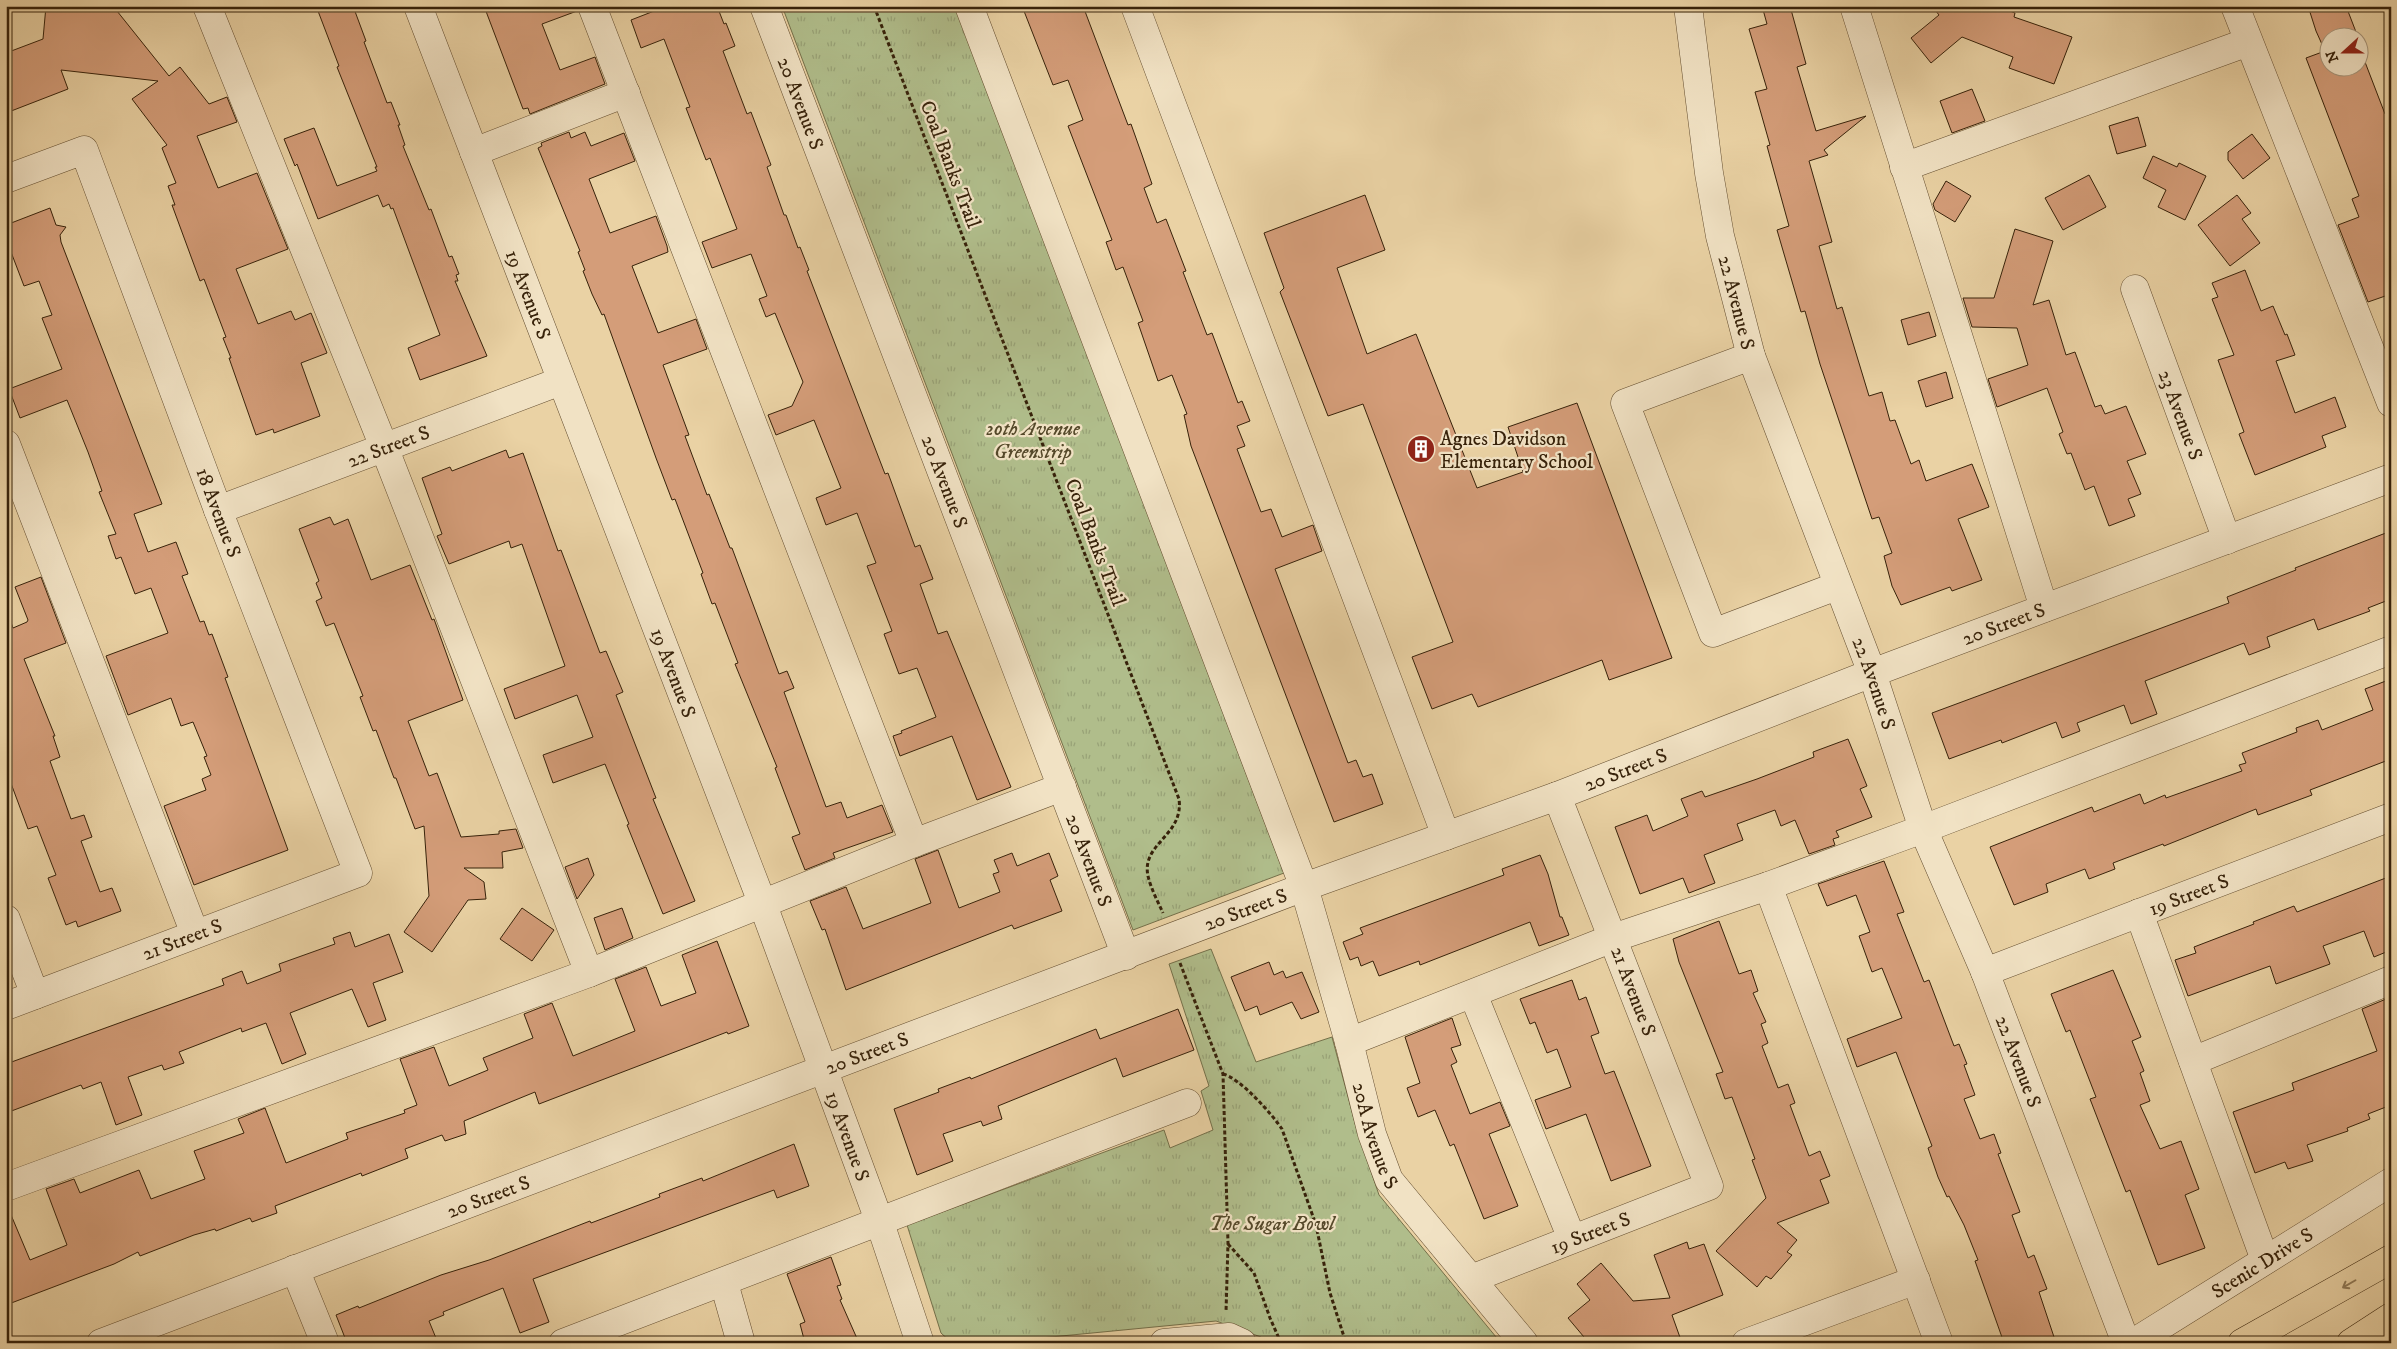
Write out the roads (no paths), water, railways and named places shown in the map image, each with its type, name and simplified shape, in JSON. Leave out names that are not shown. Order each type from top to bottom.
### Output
[{"type":"main road","points":[[2242,1343],[2391,1259]]},
{"type":"main road","points":[[2350,1343],[2391,1317]]},
{"type":"street","points":[[207,6],[384,448],[589,973]]},
{"type":"street","name":"19 Avenue S","points":[[418,6],[763,905],[880,1223],[920,1343]]},
{"type":"street","points":[[592,6],[914,843]]},
{"type":"street","name":"20 Avenue S","points":[[764,6],[1126,956]]},
{"type":"street","points":[[969,6],[1304,887]]},
{"type":"street","points":[[1135,6],[1446,836]]},
{"type":"street","name":"22 Avenue S","points":[[1688,6],[1720,236],[1751,356],[1837,586],[1872,673],[1923,829],[1985,972],[2126,1343]]},
{"type":"street","points":[[1854,6],[2044,608]]},
{"type":"street","points":[[2235,6],[2391,403]]},
{"type":"street","points":[[1904,168],[2248,42]]},
{"type":"street","points":[[474,152],[626,93]]},
{"type":"street","name":"18 Avenue S","points":[[6,179],[84,150],[218,510],[358,872]]},
{"type":"street","name":"23 Avenue S","points":[[2135,289],[2226,540]]},
{"type":"street","points":[[1751,356],[1624,403],[1713,633],[1837,586]]},
{"type":"street","name":"22 Street S","points":[[218,510],[561,381]]},
{"type":"street","points":[[6,444],[195,934]]},
{"type":"street","name":"20 Street S","points":[[101,1343],[143,1335],[295,1269],[1126,956],[1304,887],[1556,796],[1872,673],[2391,478]]},
{"type":"street","points":[[1349,1042],[1613,938],[1768,886],[1923,829],[2391,650]]},
{"type":"street","points":[[6,1187],[589,973],[914,843],[1062,787]]},
{"type":"street","name":"21 Avenue S","points":[[1556,796],[1709,1186]]},
{"type":"street","name":"19 Street S","points":[[1985,972],[2391,818]]},
{"type":"street","name":"21 Street S","points":[[6,1006],[358,872]]},
{"type":"street","points":[[1768,886],[1939,1343]]},
{"type":"street","name":"20A Avenue S","points":[[1304,887],[1349,1042],[1372,1134],[1389,1180],[1524,1343]]},
{"type":"street","points":[[2138,913],[2265,1260]]},
{"type":"street","points":[[6,919],[35,995]]},
{"type":"street","points":[[2193,1061],[2391,980]]},
{"type":"street","points":[[1473,994],[1572,1239]]},
{"type":"street","points":[[563,1343],[880,1223],[1187,1103]]},
{"type":"street","name":"Scenic Drive S","points":[[2133,1343],[2391,1182]]},
{"type":"street","name":"19 Street S","points":[[1471,1278],[1709,1186]]},
{"type":"street","points":[[295,1269],[324,1343]]},
{"type":"street","points":[[1746,1343],[1916,1280]]},
{"type":"street","points":[[724,1283],[741,1343]]},
{"type":"street","points":[[1164,1343],[1236,1340]]},
{"type":"place","name":"Agnes Davidson Elementary School","points":[[1421,449]]},
{"type":"park label","name":"20th Avenue Greenstrip","points":[[1033,440]]},
{"type":"park label","name":"The Sugar Bowl","points":[[1272,1223]]}]
